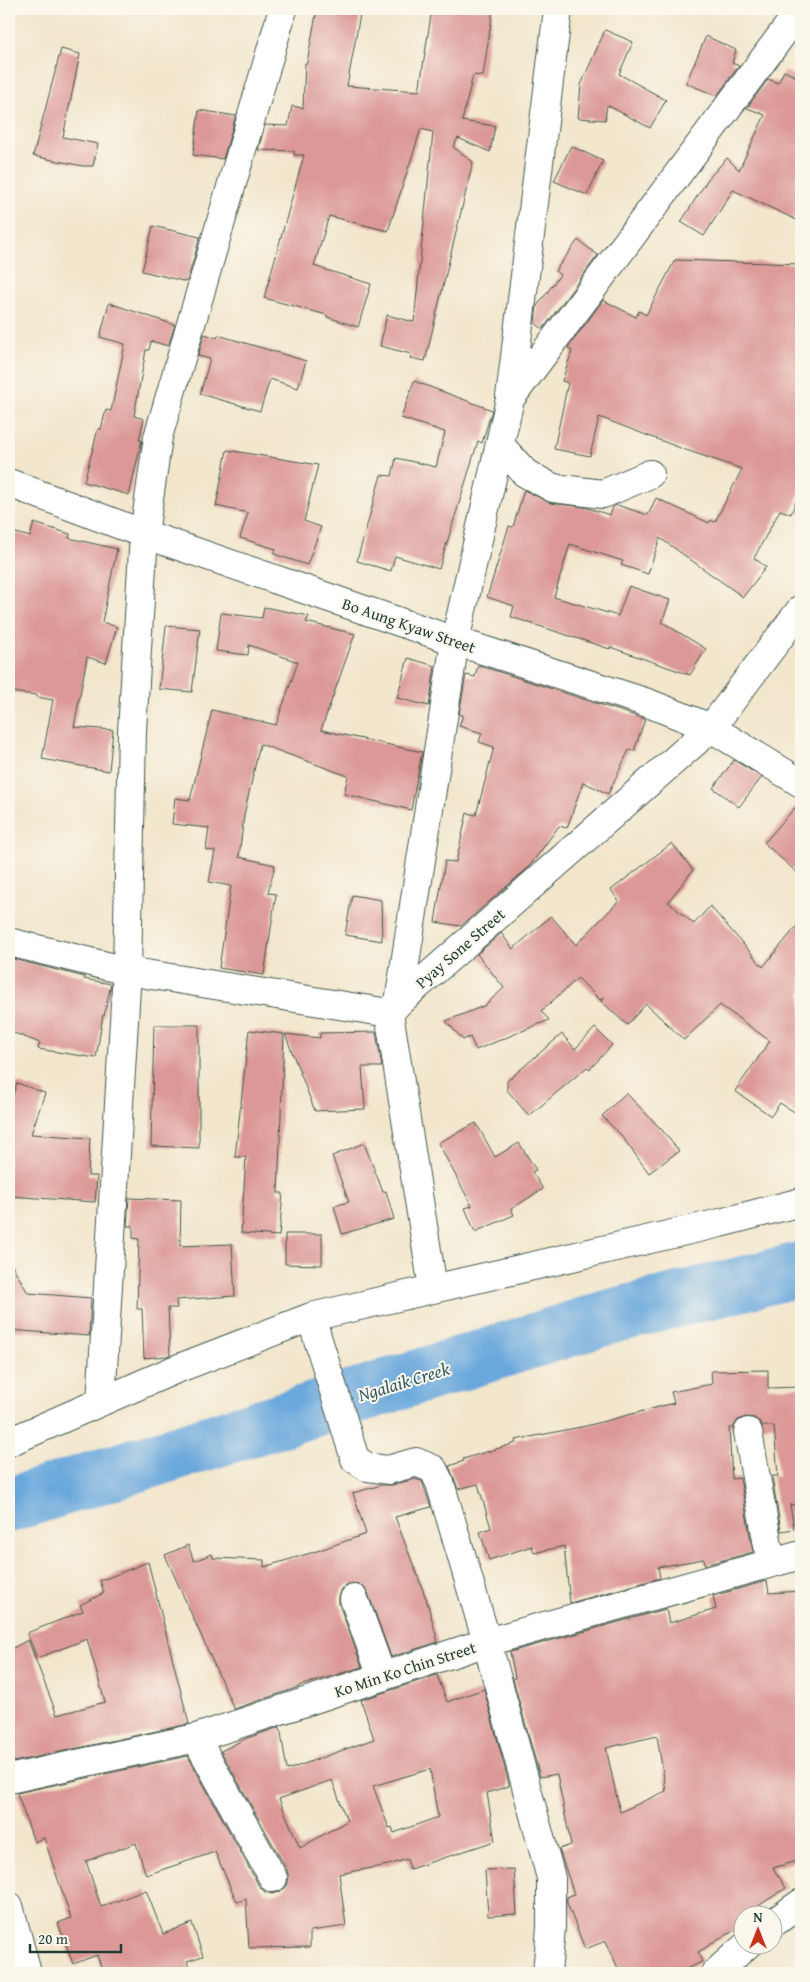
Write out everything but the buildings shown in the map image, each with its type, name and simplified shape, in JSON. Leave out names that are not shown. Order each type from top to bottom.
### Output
[{"type":"street","points":[[101,1402],[127,971],[132,731],[144,534],[158,437],[283,9]]},
{"type":"street","points":[[433,1288],[394,1007],[455,641],[510,399],[558,9]]},
{"type":"street","points":[[510,399],[801,9]]},
{"type":"street","points":[[500,445],[526,473],[553,488],[603,494],[650,474]]},
{"type":"street","name":"Bo Aung Kyaw Street","points":[[9,483],[144,534],[455,641],[648,703],[711,728],[801,784]]},
{"type":"street","name":"Pyay Sone Street","points":[[394,1007],[711,728],[801,609]]},
{"type":"street","points":[[9,942],[127,971],[394,1007]]},
{"type":"street","points":[[9,1442],[174,1370],[313,1324],[433,1288],[720,1223],[801,1202]]},
{"type":"street","points":[[313,1324],[355,1459],[367,1467],[388,1470],[416,1462],[433,1469],[440,1483],[487,1642],[551,1878],[551,1926],[547,1973]]},
{"type":"street","points":[[748,1432],[771,1564]]},
{"type":"street","name":"Ko Min Ko Chin Street","points":[[9,1779],[196,1738],[487,1642],[801,1555]]},
{"type":"street","points":[[354,1599],[382,1677]]},
{"type":"street","points":[[196,1738],[274,1878]]},
{"type":"street","points":[[782,1917],[801,1903]]},
{"type":"street","points":[[9,1906],[27,1973]]},
{"type":"street","points":[[714,1973],[736,1954]]},
{"type":"waterway","name":"Ngalaik Creek","points":[[9,1505],[609,1317],[801,1269]]}]
